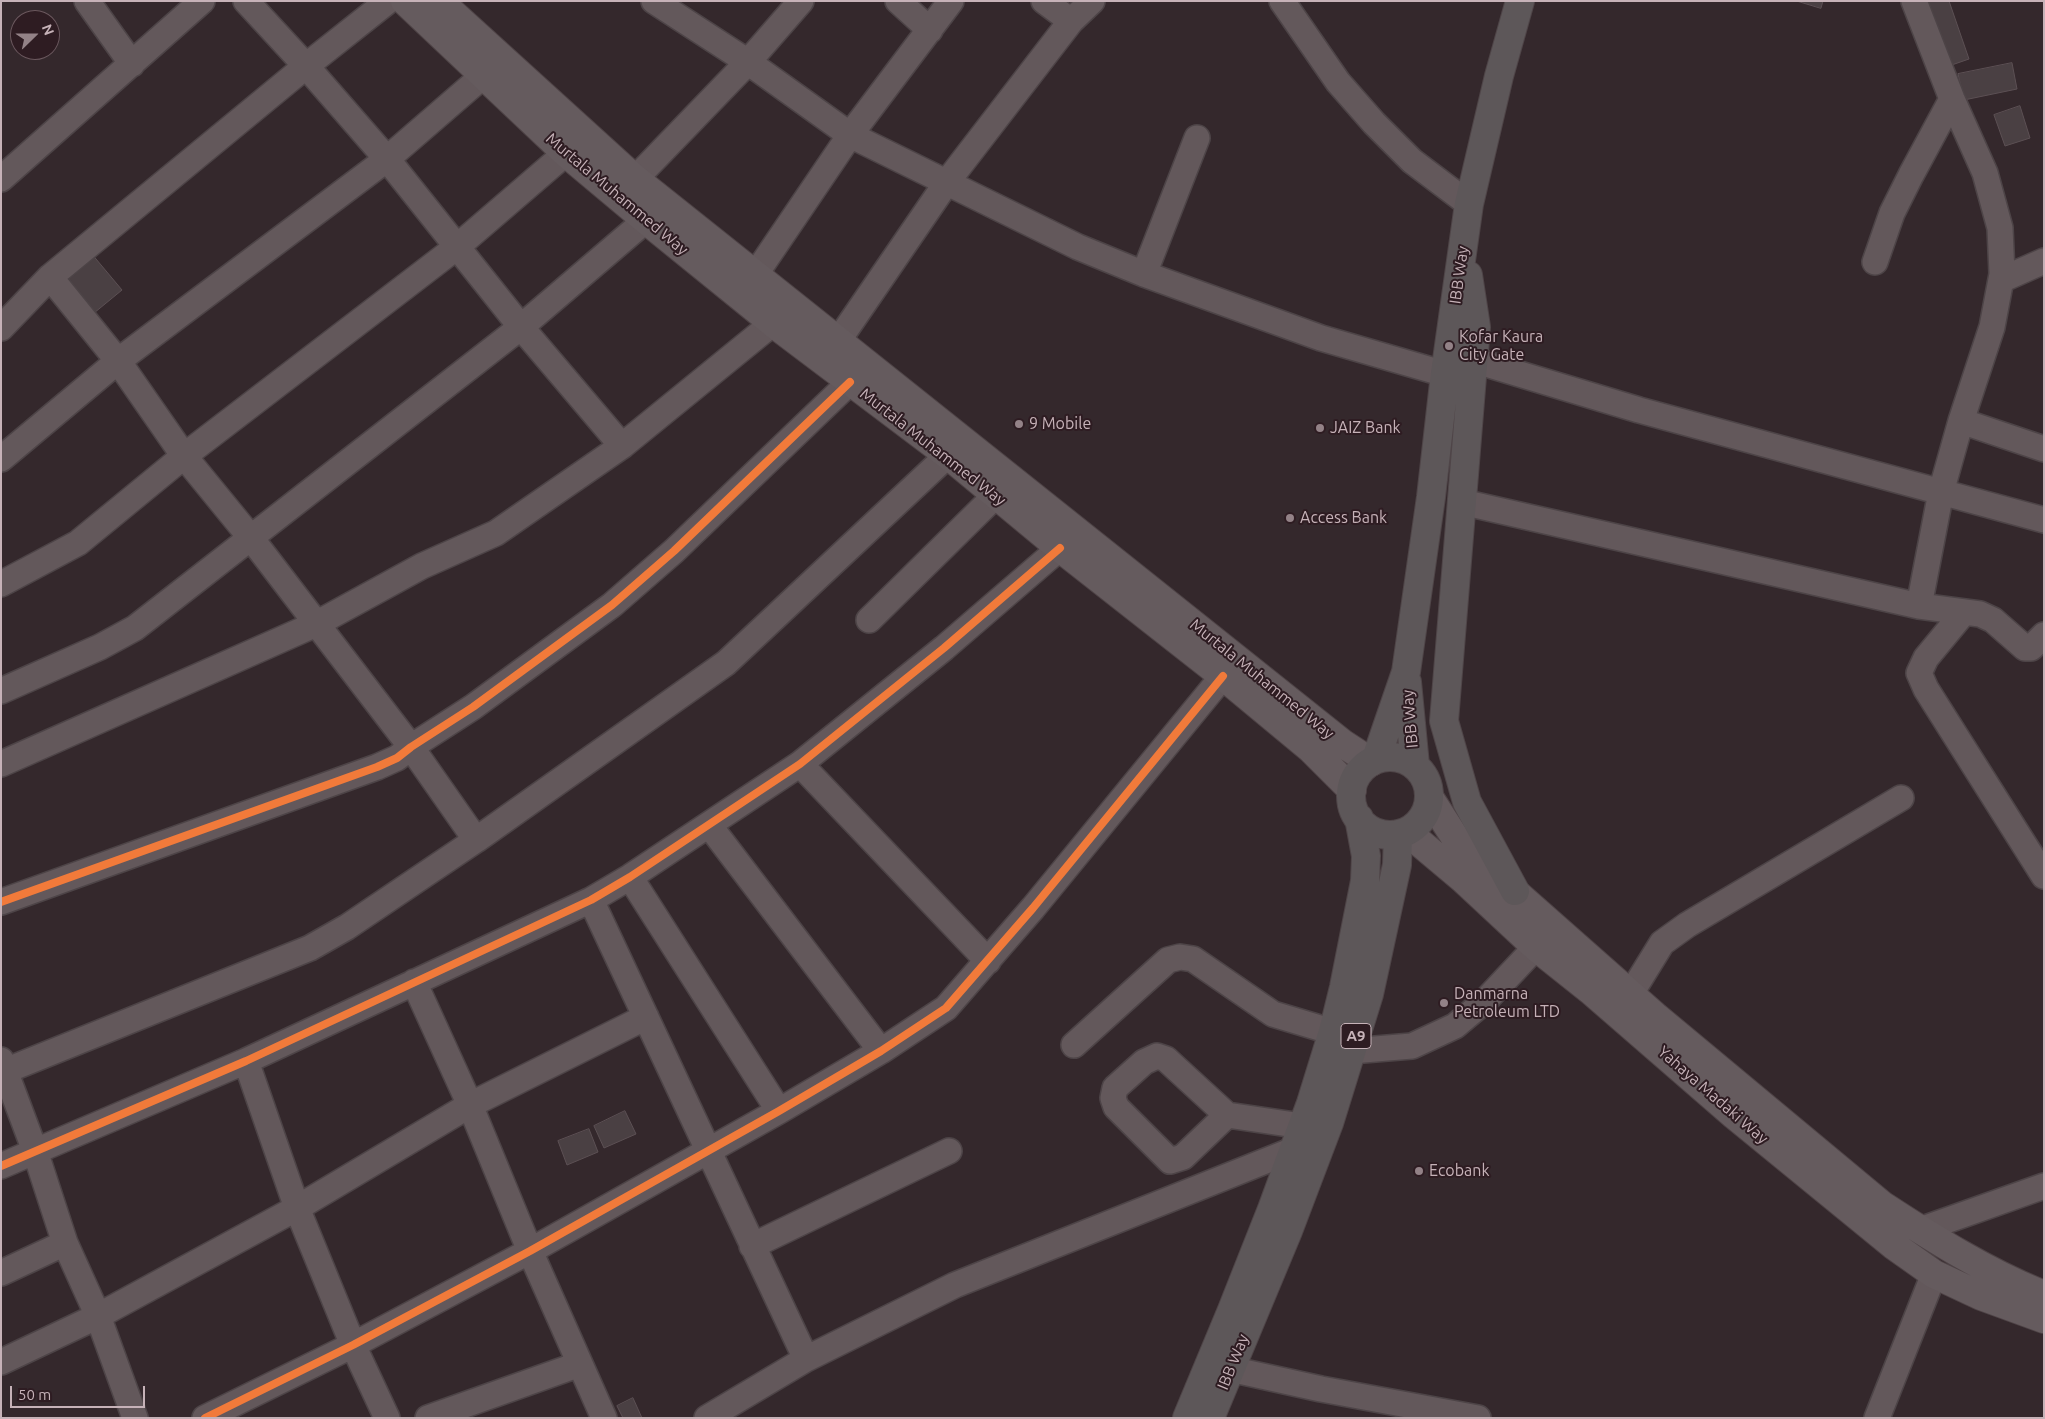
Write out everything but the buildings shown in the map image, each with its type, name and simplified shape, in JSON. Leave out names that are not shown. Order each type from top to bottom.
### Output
[{"type":"highway","name":"IBB Way","points":[[1373,761],[1406,672],[1431,497],[1444,374],[1469,204],[1520,1]]},
{"type":"highway","points":[[1464,243],[1476,326],[1444,721],[1467,802],[1515,891]]},
{"type":"highway","name":"IBB Way","points":[[1406,672],[1415,766]]},
{"type":"highway","points":[[1352,790],[1355,778],[1362,769],[1373,761],[1389,756],[1403,759],[1415,766],[1424,776],[1428,786],[1427,810],[1420,821],[1402,833],[1384,834],[1374,831],[1359,818]]},
{"type":"highway","name":"A9","points":[[1187,1418],[1244,1308],[1288,1231],[1329,1122],[1342,1041],[1344,988],[1364,881],[1366,856],[1359,818],[1352,805],[1352,790]]},
{"type":"highway","name":"A9","points":[[1244,1308],[1272,1209],[1298,1138],[1342,1041],[1369,994],[1397,865],[1402,833]]},
{"type":"highway","name":"IBB Way","points":[[1210,1418],[1230,1369],[1244,1308]]},
{"type":"main road","name":"Murtala Muhammed Way","points":[[405,1],[566,153],[646,220],[782,313],[838,341],[1342,743],[1373,761]]},
{"type":"main road","name":"Murtala Muhammed Way","points":[[439,1],[635,179],[755,275],[782,313],[850,382],[948,455],[1060,548],[1223,676],[1311,749],[1352,790]]},
{"type":"main road","name":"Yahaya Madaki Way","points":[[1429,797],[1458,842],[1630,995],[1741,1105]]},
{"type":"main road","name":"Yahaya Madaki Way","points":[[1402,833],[1463,878],[1536,947],[1741,1105],[1893,1245],[1934,1274],[1981,1296],[2044,1320]]},
{"type":"main road","name":"Yahaya Madaki Way","points":[[1770,1130],[1920,1230],[2007,1280],[2044,1295]]},
{"type":"street","points":[[87,1],[132,64]]},
{"type":"street","points":[[1,180],[202,1]]},
{"type":"street","points":[[246,1],[387,159],[521,327],[622,446]]},
{"type":"street","points":[[1,328],[50,277],[306,66],[388,1]]},
{"type":"street","points":[[654,1],[748,62],[850,135],[1078,247],[1144,274],[1321,338],[1444,374]]},
{"type":"street","points":[[635,179],[748,62],[801,1]]},
{"type":"street","points":[[898,1],[930,30]]},
{"type":"street","points":[[755,275],[850,135],[951,1]]},
{"type":"street","points":[[1044,1],[1071,22]]},
{"type":"street","points":[[838,341],[947,182],[1071,22],[1092,1]]},
{"type":"street","points":[[1282,1],[1338,82],[1374,123],[1412,161],[1469,204]]},
{"type":"street","points":[[1914,1],[1952,99],[1985,173],[2000,228],[2001,280],[1994,319],[1961,421],[1941,492],[1919,606]]},
{"type":"street","points":[[1,459],[118,361],[387,159],[484,75]]},
{"type":"street","points":[[1875,262],[1892,214],[1903,190],[1952,99]]},
{"type":"street","points":[[1144,274],[1196,138]]},
{"type":"street","points":[[1,584],[78,543],[184,456],[458,246],[566,153]]},
{"type":"street","points":[[1,691],[100,647],[135,628],[521,327],[646,220]]},
{"type":"street","points":[[2001,280],[2044,261]]},
{"type":"street","points":[[50,277],[118,361],[184,456],[250,538],[411,747],[476,840]]},
{"type":"street","points":[[1,764],[316,624],[422,566],[496,533],[622,446],[782,313]]},
{"type":"street","points":[[1473,360],[1638,410],[2044,520]]},
{"type":"street","points":[[1,902],[377,767],[397,758],[473,708],[612,605],[674,551],[850,382]]},
{"type":"street","points":[[1961,421],[2044,449]]},
{"type":"street","points":[[135,1418],[98,1316],[65,1243],[35,1151],[3,1065],[310,948],[347,927],[476,840],[726,663],[948,455]]},
{"type":"street","points":[[869,620],[996,495]]},
{"type":"street","points":[[1462,502],[1919,606],[1980,614],[1993,620],[2025,648],[2030,648],[2044,635]]},
{"type":"street","points":[[1,1166],[246,1061],[590,900],[630,877],[800,764],[944,648],[1060,548]]},
{"type":"street","points":[[1964,612],[1926,658],[1919,673],[1926,689],[2044,876]]},
{"type":"street","points":[[205,1418],[353,1346],[530,1251],[779,1111],[881,1051],[946,1008],[988,961],[1223,676]]},
{"type":"street","points":[[800,764],[988,961]]},
{"type":"street","points":[[1630,995],[1662,943],[1687,925],[1901,798]]},
{"type":"street","points":[[709,825],[881,1051]]},
{"type":"street","points":[[630,877],[779,1111]]},
{"type":"street","points":[[590,900],[806,1359]]},
{"type":"street","points":[[1074,1045],[1168,960],[1180,957],[1193,959],[1272,1014],[1342,1041],[1412,1046],[1455,1026],[1486,1000],[1536,947]]},
{"type":"street","points":[[414,982],[470,1105],[530,1251],[604,1418]]},
{"type":"street","points":[[1,1362],[98,1316],[298,1208],[470,1105],[646,1018]]},
{"type":"street","points":[[1228,1115],[1183,1157],[1170,1161],[1116,1107],[1113,1098],[1115,1088],[1144,1062],[1157,1056],[1166,1059],[1228,1115],[1298,1138]]},
{"type":"street","points":[[246,1061],[298,1208],[353,1346],[388,1418]]},
{"type":"street","points":[[707,1418],[806,1359],[955,1285],[1298,1138]]},
{"type":"street","points":[[752,1246],[950,1151]]},
{"type":"street","points":[[1920,1230],[2044,1186]]},
{"type":"street","points":[[1,1273],[65,1243]]},
{"type":"street","points":[[1877,1418],[1934,1274]]},
{"type":"street","points":[[428,1418],[580,1364]]},
{"type":"street","points":[[1230,1369],[1321,1389],[1478,1418]]},
{"type":"cycle path","points":[[1,902],[377,767],[397,758],[473,707],[612,605],[674,551],[850,382]]},
{"type":"cycle path","points":[[1,1166],[246,1061],[591,900],[630,877],[800,764],[944,648],[1060,548]]},
{"type":"cycle path","points":[[205,1418],[353,1345],[530,1251],[779,1111],[881,1051],[946,1008],[1033,908],[1223,676]]},
{"type":"place","name":"Kofar Kaura City Gate","points":[[1449,346]]},
{"type":"place","name":"9 Mobile","points":[[1019,424]]},
{"type":"place","name":"JAIZ Bank","points":[[1320,428]]},
{"type":"place","name":"Access Bank","points":[[1290,518]]},
{"type":"place","name":"Danmarna Petroleum LTD","points":[[1444,1003]]},
{"type":"place","name":"Ecobank","points":[[1419,1171]]}]
